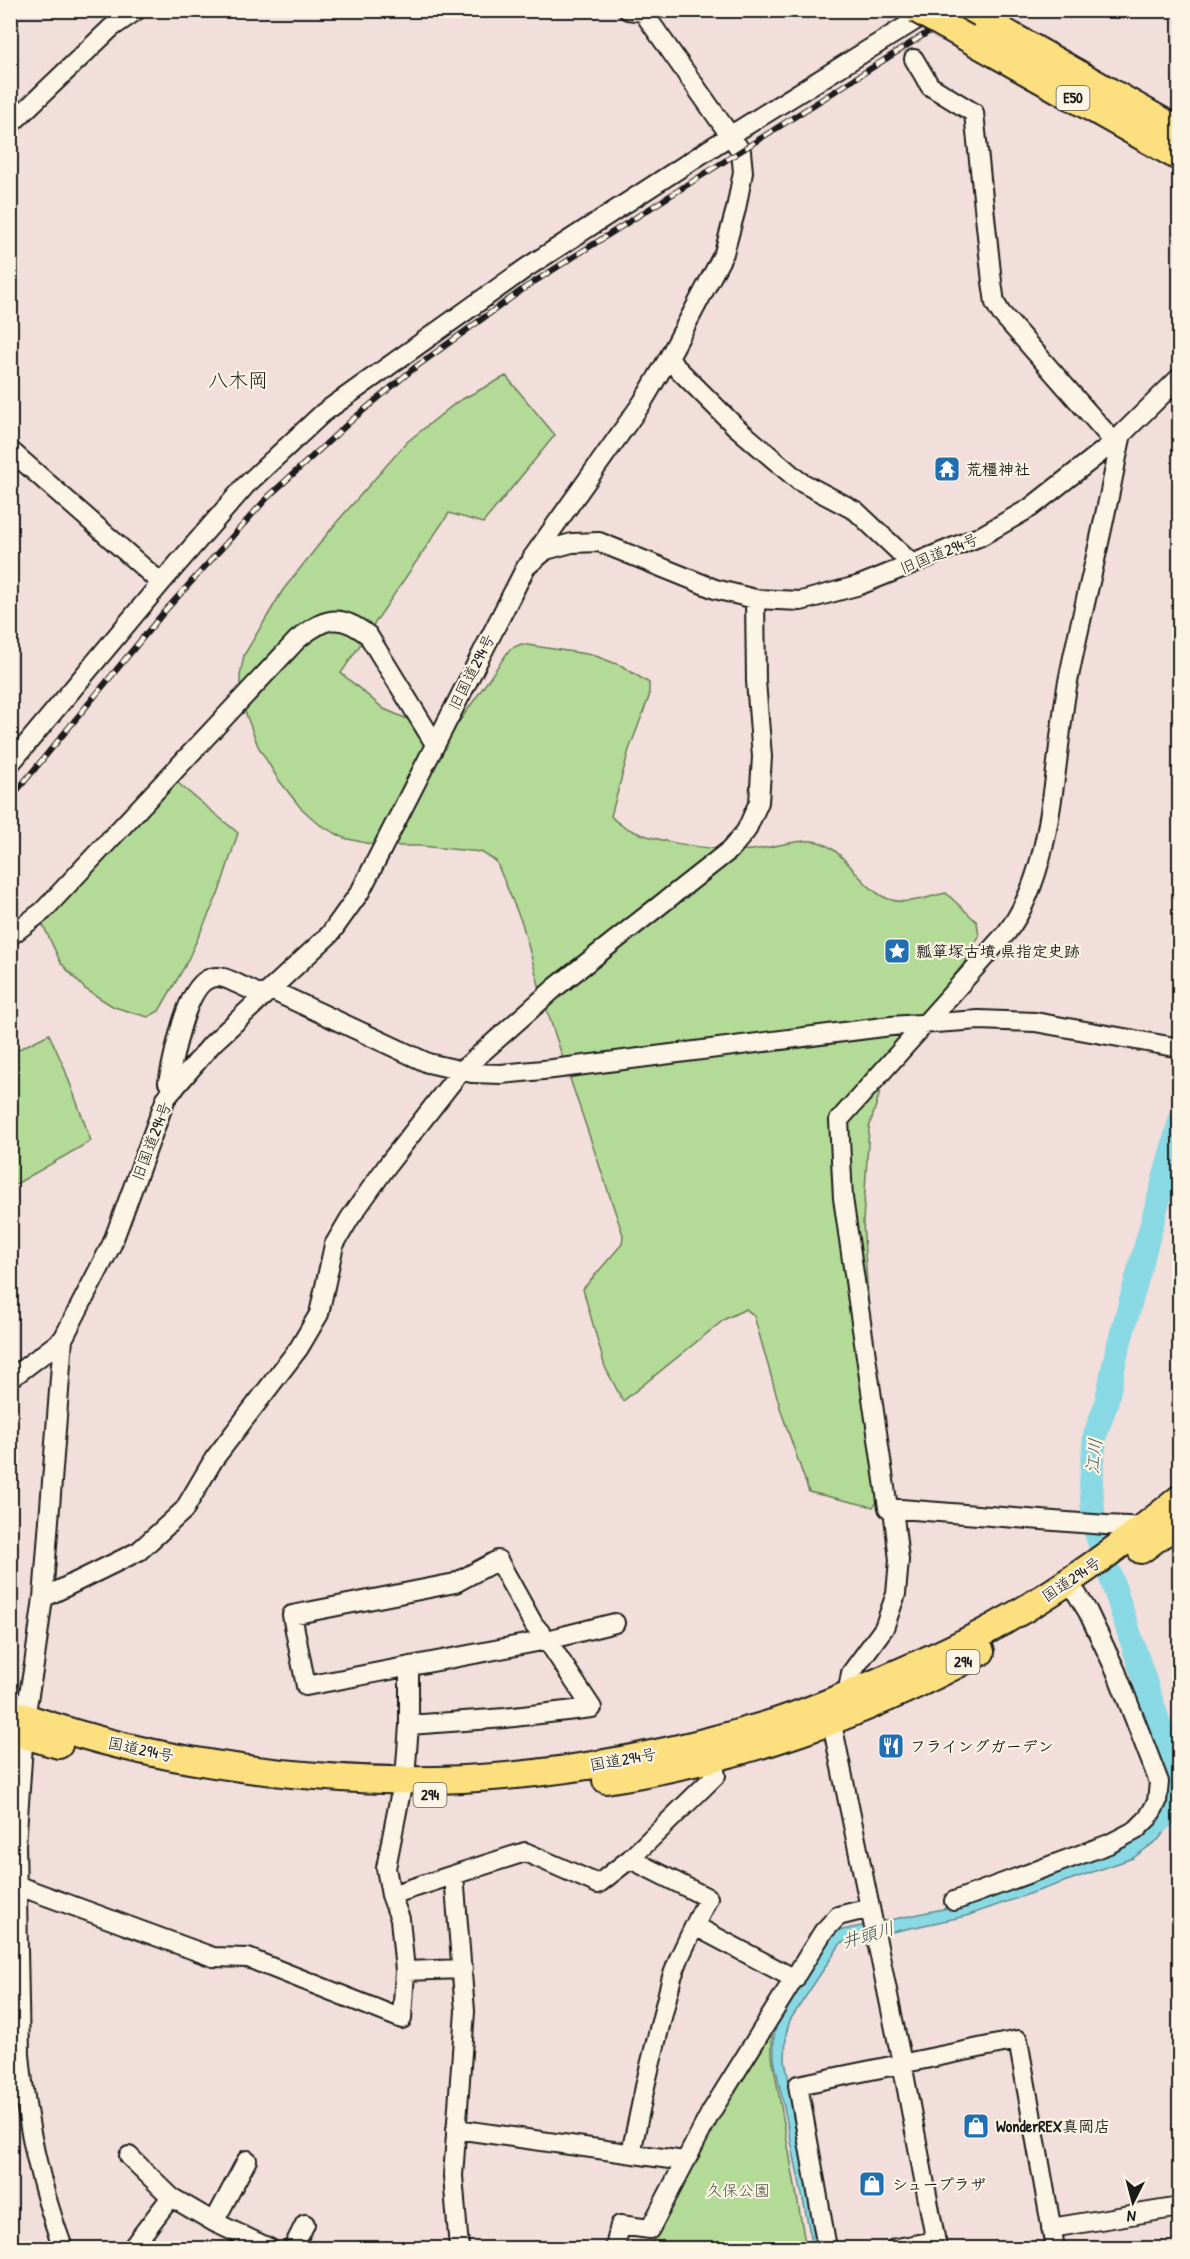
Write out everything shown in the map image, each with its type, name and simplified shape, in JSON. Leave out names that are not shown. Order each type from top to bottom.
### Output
[{"type":"highway","name":"E50","points":[[916,10],[1179,158]]},
{"type":"highway","name":"E50","points":[[976,17],[1179,131]]},
{"type":"highway","name":"国道294号","points":[[402,1788],[604,1763],[649,1755],[835,1707],[878,1704],[954,1667],[1024,1628],[1081,1586],[1115,1545],[1145,1527],[1179,1498]]},
{"type":"highway","name":"国道294号","points":[[1115,1545],[1176,1526]]},
{"type":"highway","name":"国道294号","points":[[18,1724],[130,1764],[198,1777],[311,1790],[402,1788],[490,1793],[548,1788],[652,1773],[712,1760],[835,1707]]},
{"type":"street","points":[[10,126],[111,28],[137,10]]},
{"type":"street","points":[[526,567],[623,431],[668,359],[724,253],[743,172],[741,151],[731,135],[643,12],[628,10]]},
{"type":"street","points":[[10,764],[245,486],[323,413],[526,268],[731,135],[932,10]]},
{"type":"street","points":[[914,59],[930,86],[974,113],[992,282],[995,303],[1000,313],[1118,438],[1067,687],[1046,836],[1038,871],[1017,919],[839,1120],[843,1198],[888,1508],[1073,1523],[1115,1545]]},
{"type":"street","points":[[668,359],[735,426],[799,481],[856,511],[912,564]]},
{"type":"street","name":"旧国道294号","points":[[10,1379],[63,1339],[112,1244],[166,1098],[212,1044],[330,934],[360,892],[526,567],[546,550],[572,543],[599,542],[715,589],[754,599],[801,601],[860,585],[981,536],[1030,508],[1118,438],[1179,377]]},
{"type":"street","points":[[10,450],[161,583]]},
{"type":"street","points":[[43,1598],[139,1551],[184,1510],[214,1459],[299,1348],[319,1314],[334,1245],[350,1218],[389,1163],[460,1072],[556,987],[730,850],[746,831],[759,802],[762,757],[756,681],[754,599]]},
{"type":"street","points":[[10,936],[42,911],[297,640],[315,625],[344,621],[368,635],[435,744]]},
{"type":"street","points":[[175,1088],[168,1082],[179,1036],[194,993],[201,984],[211,978],[224,977],[428,1063],[460,1072],[501,1074],[554,1069],[925,1023],[979,1020],[1035,1022],[1179,1048]]},
{"type":"street","points":[[63,1339],[43,1598],[34,1665],[18,1724],[13,1843],[13,1889],[23,2087],[29,2127],[53,2222],[63,2248]]},
{"type":"street","points":[[893,1508],[899,1560],[896,1594],[884,1628],[851,1673],[835,1707],[871,1912],[937,2245],[896,2248]]},
{"type":"street","points":[[1145,1527],[1176,1526]]},
{"type":"street","points":[[409,1725],[505,1718],[592,1708],[547,1640],[534,1625],[498,1560],[455,1583],[292,1615],[306,1686],[547,1640],[615,1623]]},
{"type":"street","points":[[954,1901],[1108,1844],[1136,1830],[1148,1818],[1157,1803],[1159,1782],[1116,1671],[1088,1612],[1081,1586]]},
{"type":"street","points":[[13,1889],[213,1957],[248,1958],[402,2019],[405,1971],[400,1919],[391,1895],[386,1868],[402,1788],[409,1725],[409,1667]]},
{"type":"street","points":[[391,1895],[525,1852],[598,1884],[630,1859],[716,1774],[712,1760]]},
{"type":"street","points":[[630,1859],[708,1898],[672,1977],[631,2153]]},
{"type":"street","points":[[454,1875],[465,2011],[453,2176],[459,2248]]},
{"type":"street","points":[[615,2248],[620,2225],[650,2229],[711,2112],[823,1932],[838,1916],[871,1912]]},
{"type":"street","points":[[695,1926],[795,1979]]},
{"type":"street","points":[[405,1971],[463,1970]]},
{"type":"street","points":[[827,2248],[798,2085],[1018,2040],[1055,2248]]},
{"type":"street","points":[[456,2129],[684,2161]]},
{"type":"street","points":[[129,2156],[171,2197],[214,2222],[269,2248]]},
{"type":"street","points":[[214,2222],[247,2160]]},
{"type":"street","points":[[132,2248],[171,2197]]},
{"type":"street","points":[[1051,2228],[1179,2207]]},
{"type":"street","points":[[293,2248],[305,2223]]},
{"type":"green space","points":[[506,376],[555,435],[483,523],[449,513],[341,673],[384,709],[441,730],[459,722],[510,649],[521,644],[593,655],[622,666],[649,683],[649,697],[629,750],[611,816],[621,825],[655,838],[718,849],[750,850],[798,841],[825,844],[881,895],[892,900],[905,901],[946,893],[977,922],[979,936],[964,963],[899,1049],[883,1082],[869,1128],[863,1222],[869,1313],[884,1437],[878,1501],[873,1507],[809,1492],[781,1411],[754,1316],[746,1309],[725,1319],[623,1401],[605,1367],[583,1289],[622,1244],[623,1235],[542,996],[522,923],[496,861],[481,852],[421,846],[379,846],[344,838],[320,825],[300,807],[278,779],[258,746],[240,698],[240,676],[244,655],[283,590],[336,523],[407,442],[457,402]]},
{"type":"green space","points":[[167,774],[238,833],[219,892],[185,966],[159,1011],[148,1017],[114,1007],[85,989],[61,963],[35,908]]},
{"type":"green space","points":[[49,1034],[64,1067],[91,1141],[11,1187],[11,1053]]},
{"type":"green space","name":"久保公園","points":[[775,2020],[772,2032],[772,2056],[806,2248],[650,2248],[710,2109]]},
{"type":"water","points":[[1168,1781],[1179,1811],[1159,1839],[1133,1858],[966,1916],[841,1943],[790,2020],[786,2034],[785,2061],[820,2248],[813,2248],[774,2059],[774,2035],[777,2023],[833,1932],[962,1905],[1142,1837],[1158,1819]]},
{"type":"waterway","name":"江川","points":[[1180,1121],[1116,1355],[1106,1404],[1095,1435],[1091,1483],[1094,1526],[1180,1788]]},
{"type":"waterway","name":"井頭川","points":[[1127,1845],[1171,1812],[1179,1786]]},
{"type":"railway","points":[[10,799],[164,612],[268,497],[352,420],[413,369],[526,287],[963,10]]},
{"type":"place","name":"荒橿神社","points":[[947,469]]},
{"type":"place","name":"瓢箪塚古墳 県指定史跡","points":[[897,951]]},
{"type":"place","name":"フライングガーデン","points":[[891,1746]]},
{"type":"place","name":"WonderREX真岡店","points":[[976,2126]]},
{"type":"place","name":"シュープラザ","points":[[872,2184]]},
{"type":"district","name":"八木岡","points":[[238,380]]}]
